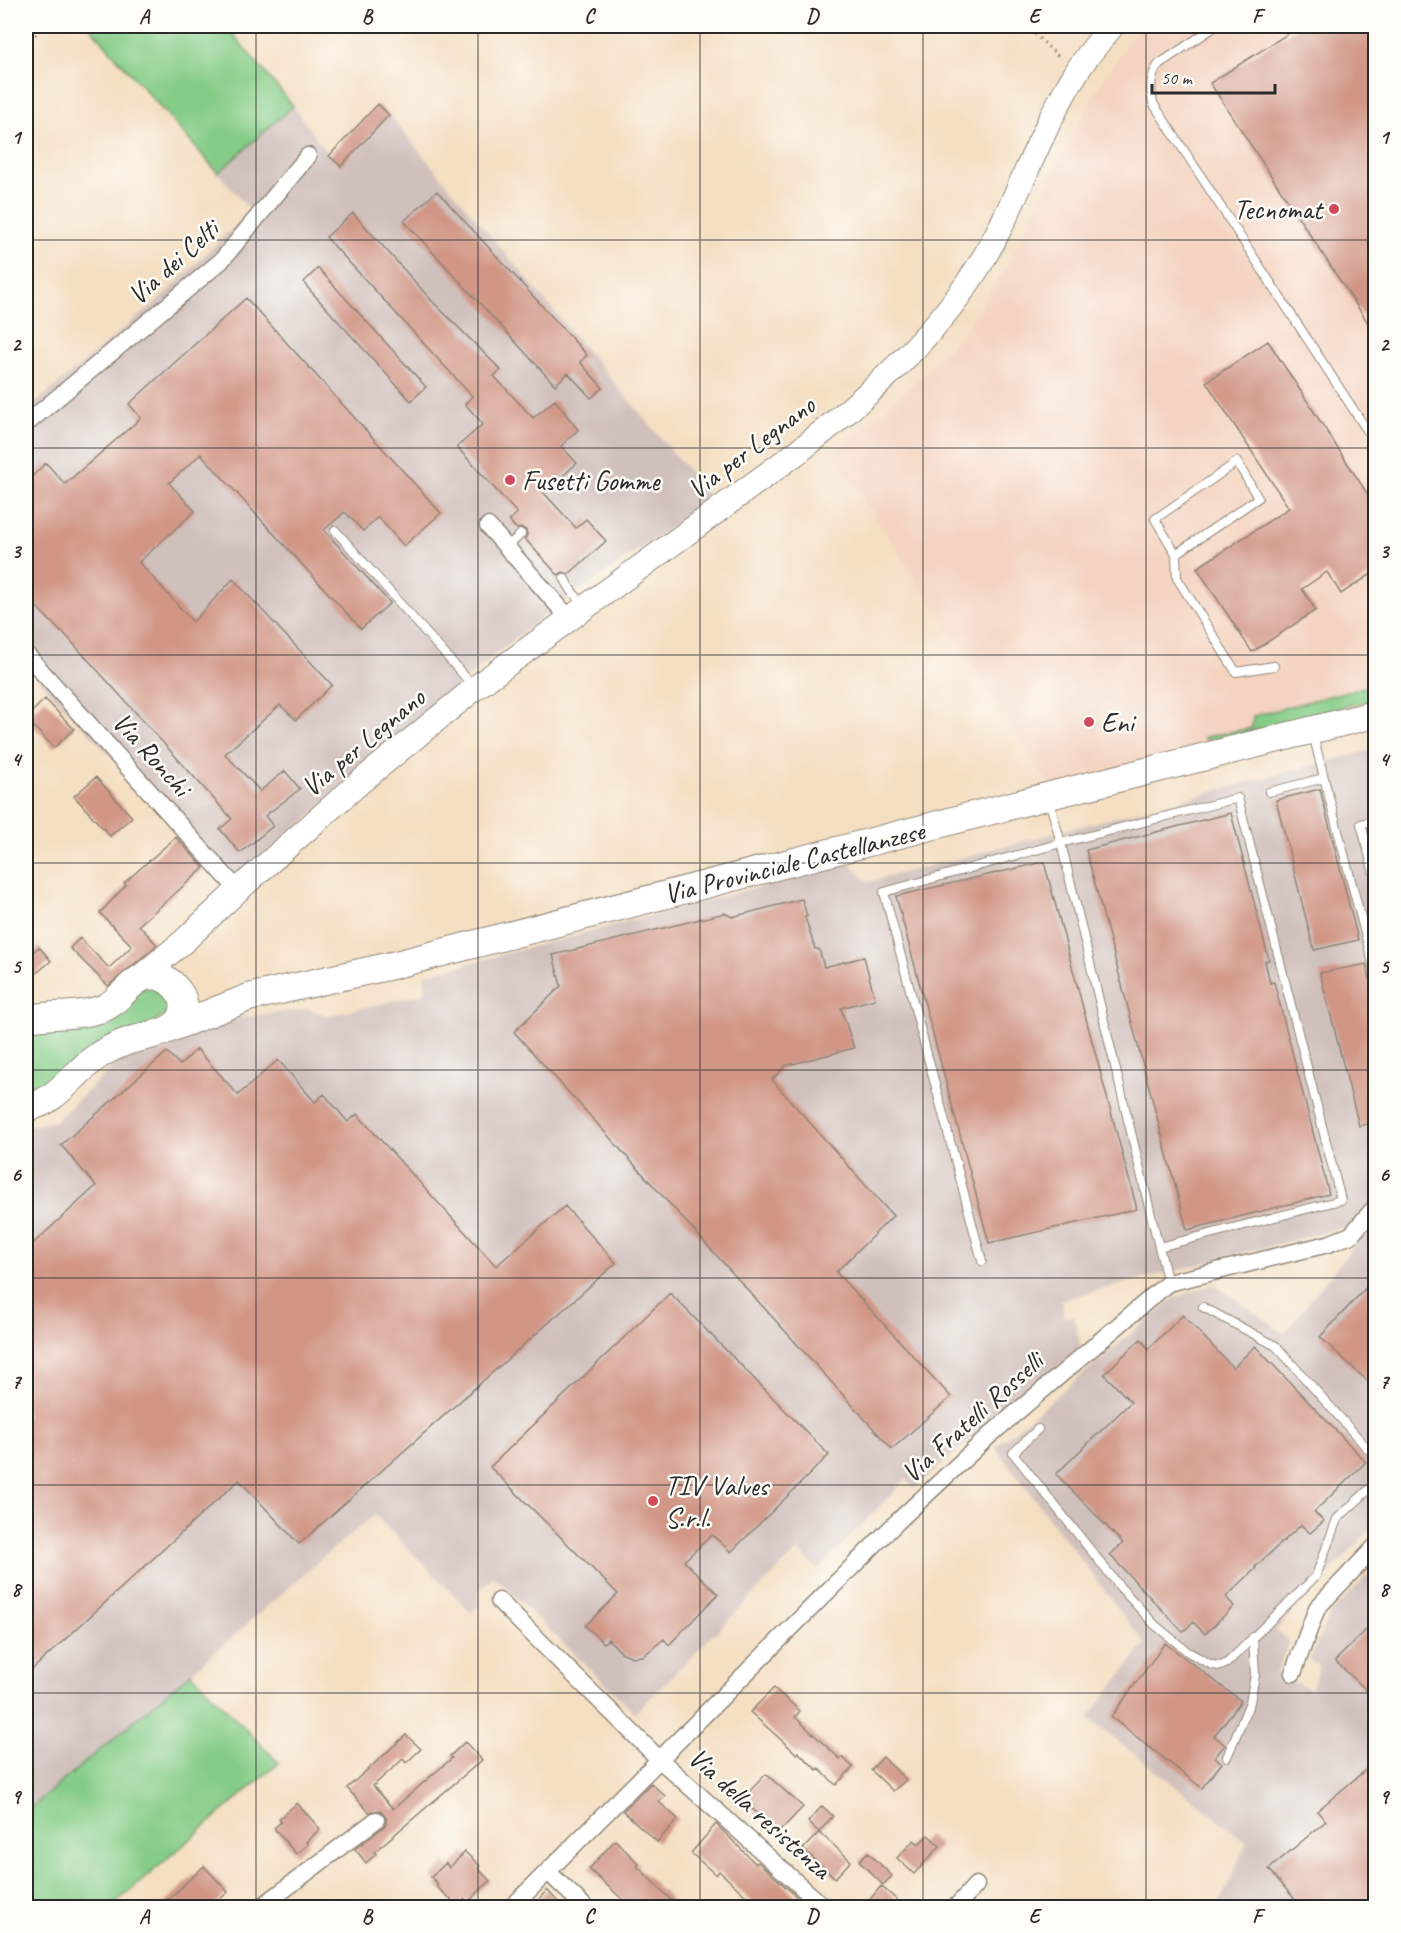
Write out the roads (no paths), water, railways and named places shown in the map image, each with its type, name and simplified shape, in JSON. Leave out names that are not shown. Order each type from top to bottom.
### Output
[{"type":"main road","name":"Via Provinciale Castellanzese","points":[[26,1108],[51,1098],[78,1073],[109,1049],[123,1042],[174,1027],[250,997],[394,965],[1376,714]]},
{"type":"main road","name":"Via Provinciale Castellanzese","points":[[137,980],[150,976],[160,977],[191,995],[250,997]]},
{"type":"main road","points":[[26,1019],[44,1015],[85,1013],[106,1007],[119,999],[137,980]]},
{"type":"main road","points":[[174,1027],[183,1015],[184,1003],[176,987]]},
{"type":"street","name":"Via per Legnano","points":[[137,980],[184,941],[358,783],[475,688],[799,451],[832,425],[923,338],[978,267],[1047,126],[1076,73],[1112,26]]},
{"type":"street","name":"Via dei Celti","points":[[26,424],[221,261],[308,156]]},
{"type":"street","points":[[488,526],[507,547],[577,612]]},
{"type":"street","name":"Via Ronchi","points":[[26,654],[238,890]]},
{"type":"street","name":"Via per Legnano","points":[[176,987],[170,976],[170,965],[184,941]]},
{"type":"street","name":"Via Fratelli Rosselli","points":[[511,1908],[897,1522],[973,1450],[1168,1283],[1328,1244],[1351,1235],[1376,1206]]},
{"type":"street","points":[[1293,1673],[1317,1608],[1376,1546]]},
{"type":"street","points":[[499,1601],[659,1759]]},
{"type":"street","name":"Via della resistenza","points":[[659,1759],[825,1908]]},
{"type":"street","points":[[260,1908],[376,1820]]},
{"type":"street","points":[[548,1872],[586,1908]]},
{"type":"street","points":[[955,1908],[976,1885]]},
{"type":"lane","points":[[1216,26],[1160,64],[1154,71],[1150,91],[1153,103],[1374,442]]},
{"type":"lane","points":[[1176,554],[1258,498],[1237,462],[1155,519],[1176,554],[1178,578],[1236,672],[1274,666]]},
{"type":"lane","points":[[335,530],[475,688]]},
{"type":"lane","points":[[507,547],[521,534]]},
{"type":"lane","points":[[564,578],[571,590],[577,612]]},
{"type":"lane","points":[[1325,726],[1324,778],[1376,975]]},
{"type":"lane","points":[[1269,792],[1324,778]]},
{"type":"lane","points":[[1048,796],[1168,1283]]},
{"type":"lane","points":[[982,1261],[884,892],[1061,843],[1238,798],[1341,1200],[1160,1247]]},
{"type":"lane","points":[[1376,820],[1361,824],[1376,881]]},
{"type":"lane","points":[[1203,1307],[1276,1347],[1376,1458]]},
{"type":"lane","points":[[1038,1430],[1013,1453],[1082,1541],[1155,1625],[1188,1652],[1212,1665],[1221,1666],[1227,1662],[1316,1575],[1337,1519],[1376,1483]]},
{"type":"lane","points":[[1227,1757],[1250,1701],[1255,1675],[1253,1637]]},
{"type":"place","name":"Tecnomat","points":[[1334,209]]},
{"type":"place","name":"Fusetti Gomme","points":[[510,480]]},
{"type":"place","name":"Eni","points":[[1089,722]]},
{"type":"place","name":"TIV Valves S.r.l.","points":[[653,1501]]}]
